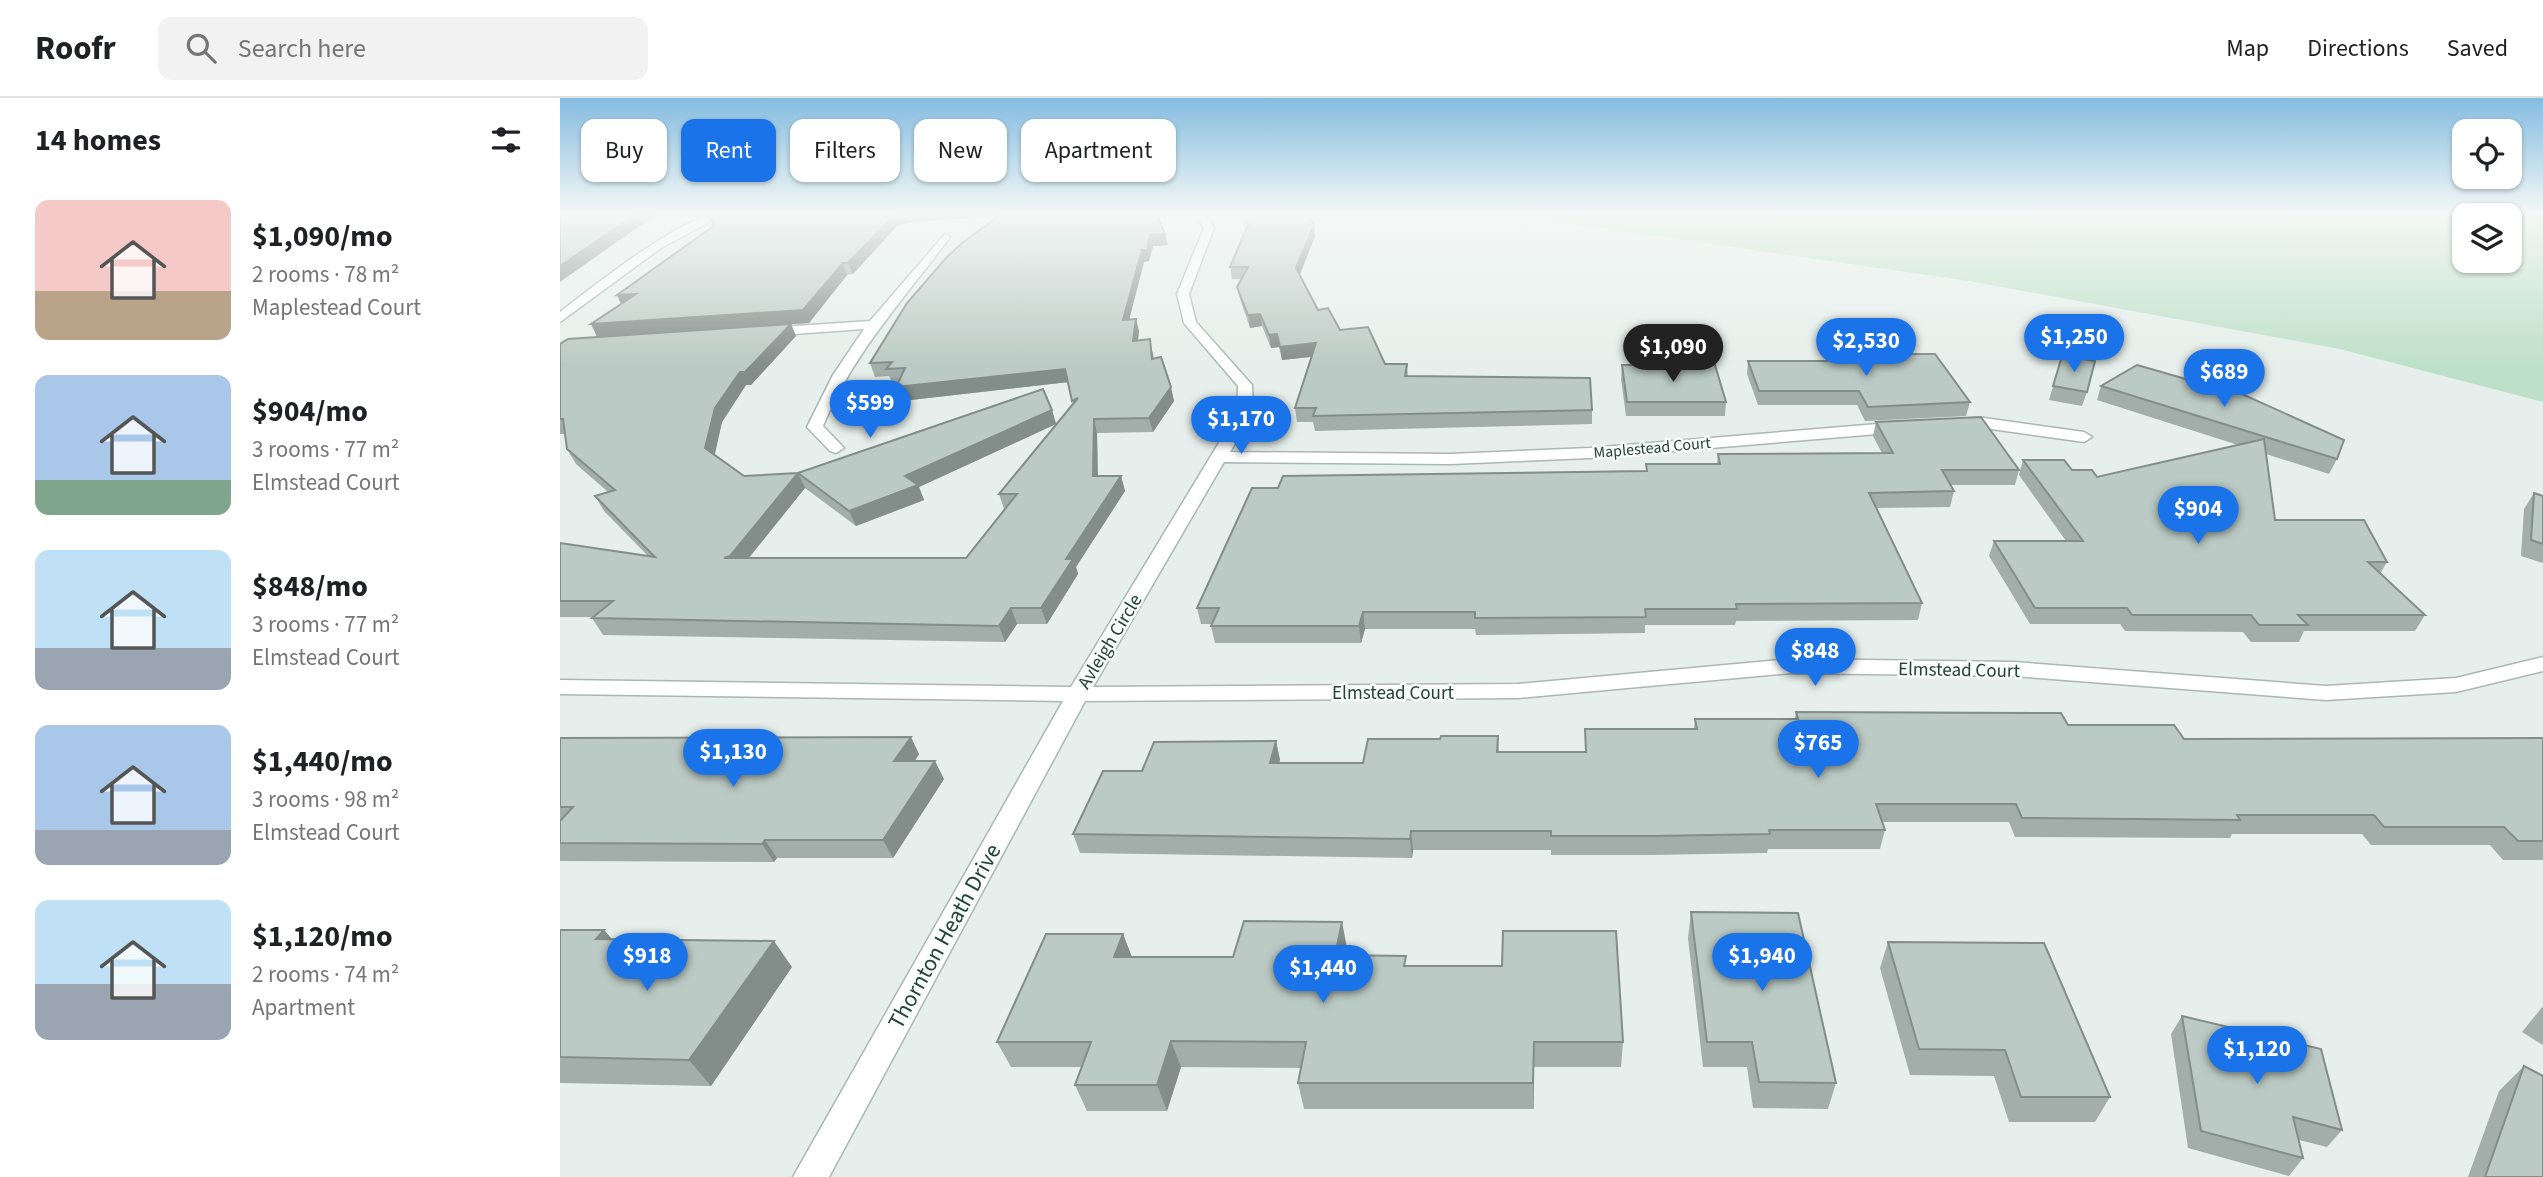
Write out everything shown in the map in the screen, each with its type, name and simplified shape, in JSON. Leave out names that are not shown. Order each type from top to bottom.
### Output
[{"type":"street","points":[[560,318],[629,263]]},
{"type":"street","points":[[836,448],[815,427],[827,394],[872,325],[923,263]]},
{"type":"street","name":"Avleigh Circle","points":[[560,687],[1078,694],[1245,414],[1245,385],[1190,323],[1183,294],[1195,263]]},
{"type":"street","points":[[750,333],[872,325]]},
{"type":"street","points":[[1943,425],[1984,423],[2084,437]]},
{"type":"street","name":"Maplestead Court","points":[[1219,457],[1450,458],[1590,453],[1916,426]]},
{"type":"street","name":"Elmstead Court","points":[[1078,694],[1518,691],[1791,666],[2014,669],[2326,694],[2456,685],[2543,664]]},
{"type":"street","name":"Thornton Heath Drive","points":[[810,1177],[1078,694]]},
{"type":"green space","points":[[1846,263],[2452,263],[2452,273],[2522,273],[2522,263],[2543,263],[2543,402],[2340,349],[1969,281]]},
{"type":"building","points":[[661,263],[843,263],[803,310],[591,324],[636,294],[617,295]]},
{"type":"building","points":[[941,263],[1138,263],[1123,320],[1136,319],[1133,341],[1150,339],[1152,359],[1161,357],[1171,387],[1149,418],[1094,419],[1093,476],[1121,476],[1066,559],[1073,559],[1041,608],[1011,608],[999,626],[592,618],[613,601],[560,601],[560,543],[655,557],[595,496],[615,490],[567,449],[563,419],[560,419],[560,344],[568,339],[791,324],[745,372],[740,372],[715,408],[705,448],[744,476],[798,473],[730,556],[724,558],[966,558],[1017,494],[999,494],[1078,398],[1072,401],[1065,369],[896,387],[905,368],[886,369],[892,362],[870,363],[907,303]]},
{"type":"building","points":[[1232,263],[1298,263],[1296,268],[1318,310],[1328,308],[1340,330],[1368,327],[1385,364],[1407,364],[1405,376],[1590,378],[1592,410],[1313,416],[1316,408],[1295,408],[1316,343],[1280,347],[1277,334],[1269,335],[1260,314],[1248,315],[1237,287],[1248,267],[1230,267]]},
{"type":"building","points":[[1839,354],[1935,354],[1970,402],[1868,407],[1859,391],[1759,391],[1748,361],[1825,361],[1842,359]]},
{"type":"building","points":[[2062,356],[2095,361],[2087,392],[2053,386]]},
{"type":"building","points":[[1622,365],[1715,365],[1726,402],[1627,402]]},
{"type":"building","points":[[2137,365],[2224,390],[2231,389],[2344,440],[2337,459],[2101,386]]},
{"type":"building","points":[[1043,389],[1052,410],[905,476],[918,485],[849,511],[798,473]]},
{"type":"building","points":[[1981,417],[2019,470],[1942,470],[1954,491],[1869,493],[1922,603],[1736,604],[1737,609],[1645,609],[1646,617],[1475,618],[1475,612],[1363,612],[1359,626],[1211,626],[1219,608],[1197,608],[1252,488],[1278,488],[1283,476],[1647,471],[1646,464],[1720,464],[1718,454],[1893,453],[1876,422]]},
{"type":"building","points":[[2264,439],[2275,520],[2364,520],[2387,562],[2368,562],[2425,615],[2298,615],[2308,625],[2259,625],[2251,615],[2132,615],[2127,608],[2035,608],[1994,541],[2083,541],[2023,460],[2064,460],[2072,470],[2092,470],[2097,477]]},
{"type":"building","points":[[2534,493],[2543,496],[2543,544],[2531,540]]},
{"type":"building","points":[[1796,712],[2061,713],[2068,725],[2174,725],[2184,739],[2543,738],[2543,841],[2518,841],[2504,827],[2384,827],[2374,815],[2237,815],[2240,820],[2022,818],[2016,804],[1876,804],[1885,830],[1769,830],[1770,834],[1551,836],[1551,831],[1411,831],[1410,839],[1073,834],[1103,771],[1142,771],[1154,742],[1276,741],[1270,763],[1363,763],[1368,739],[1498,736],[1497,752],[1586,752],[1585,729],[1697,729],[1695,719],[1798,719]]},
{"type":"building","points":[[911,737],[894,761],[935,761],[883,840],[765,840],[762,844],[560,843],[560,821],[573,807],[560,807],[560,738]]},
{"type":"building","points":[[1691,912],[1798,913],[1836,1083],[1759,1082],[1752,1042],[1707,1042]]},
{"type":"building","points":[[1244,921],[1342,922],[1335,955],[1406,956],[1404,966],[1502,966],[1503,931],[1616,931],[1623,1042],[1534,1042],[1533,1083],[1298,1083],[1306,1042],[1171,1041],[1157,1085],[1075,1085],[1091,1042],[997,1042],[1046,934],[1123,934],[1114,957],[1233,957]]},
{"type":"building","points":[[560,930],[604,930],[596,939],[774,941],[689,1060],[560,1057]]},
{"type":"building","points":[[1888,942],[2044,943],[2110,1097],[2021,1097],[2005,1050],[1919,1049]]},
{"type":"building","points":[[2182,1016],[2321,1049],[2342,1130],[2293,1117],[2303,1158],[2201,1131]]},
{"type":"building","points":[[2524,1066],[2543,1076],[2543,1177],[2485,1177]]}]
